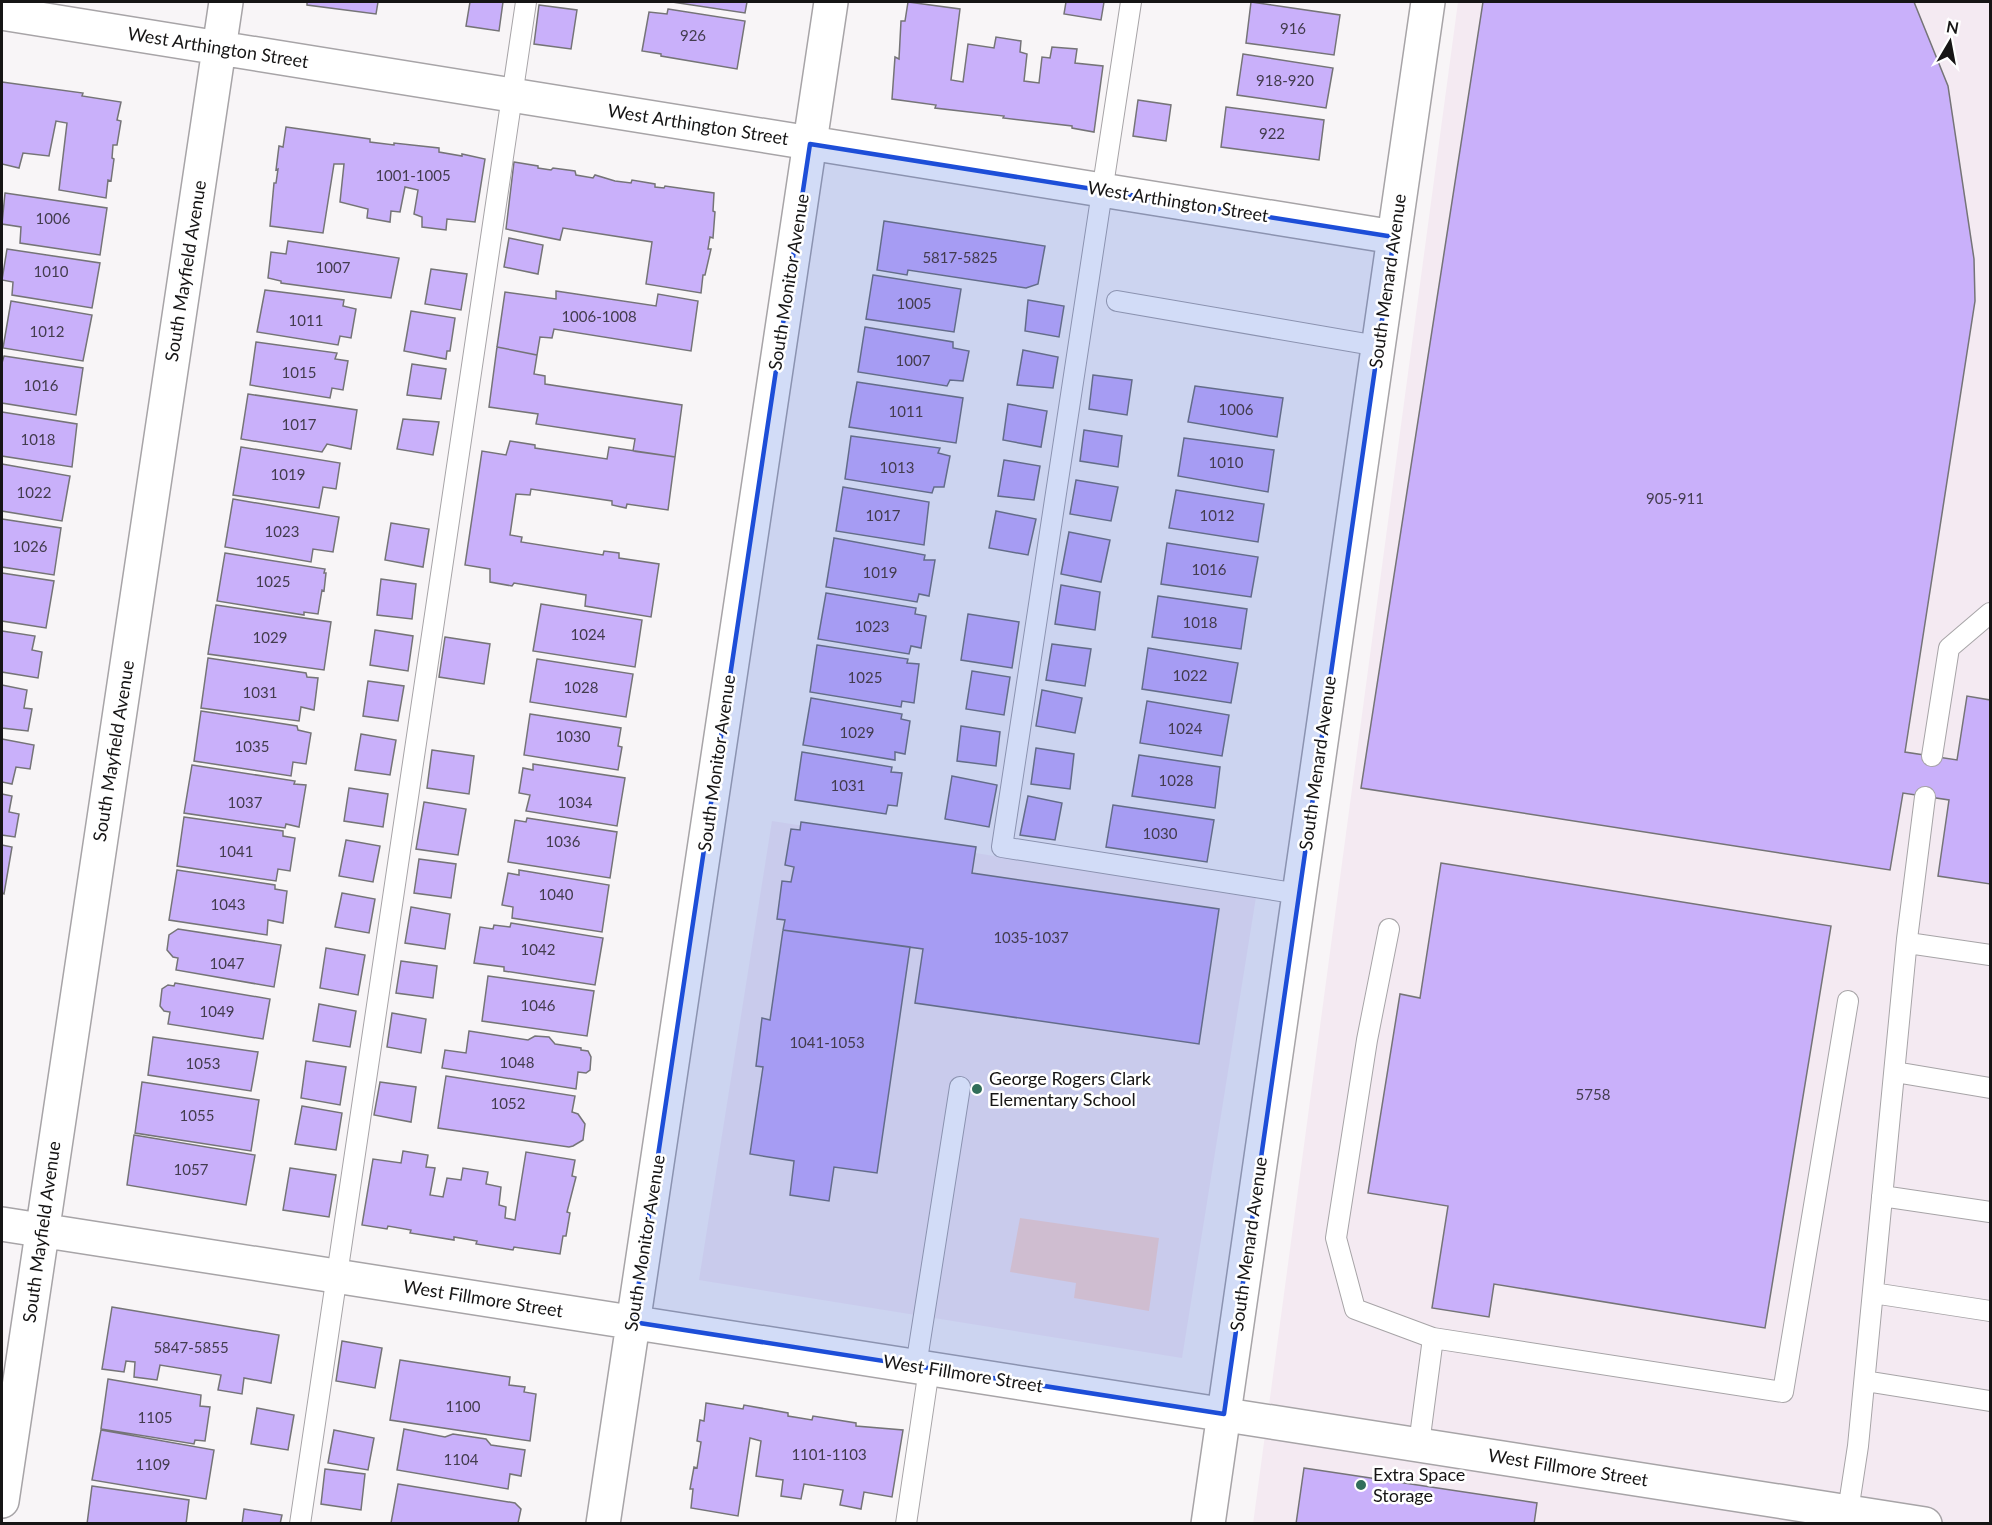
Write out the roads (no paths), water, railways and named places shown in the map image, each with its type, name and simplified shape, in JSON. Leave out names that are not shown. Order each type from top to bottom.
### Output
[{"type":"street","name":"South Mayfield Avenue","points":[[2,1501],[226,2]]},
{"type":"street","name":"South Monitor Avenue","points":[[603,1524],[831,2]]},
{"type":"street","name":"South Menard Avenue","points":[[1209,1524],[1428,2]]},
{"type":"street","name":"West Arthington Street","points":[[2,13],[1394,237]]},
{"type":"street","name":"West Fillmore Street","points":[[2,1224],[1925,1524]]},
{"type":"lane","points":[[300,1524],[526,2]]},
{"type":"lane","points":[[1131,2],[1002,847],[1299,894]]},
{"type":"lane","points":[[1117,301],[1378,346]]},
{"type":"lane","points":[[1932,756],[1949,648],[1990,613]]},
{"type":"lane","points":[[1848,1511],[1858,1446],[1908,944],[1925,797]]},
{"type":"lane","points":[[1389,930],[1367,1040],[1336,1238],[1355,1309],[1433,1338],[1784,1392],[1848,1001]]},
{"type":"lane","points":[[1908,944],[1990,955]]},
{"type":"lane","points":[[1895,1072],[1990,1088]]},
{"type":"lane","points":[[906,1524],[923,1367],[960,1088]]},
{"type":"lane","points":[[1882,1196],[1990,1212]]},
{"type":"lane","points":[[1873,1293],[1990,1311]]},
{"type":"lane","points":[[1419,1444],[1433,1338]]},
{"type":"lane","points":[[1865,1381],[1990,1401]]},
{"type":"place","name":"George Rogers Clark Elementary School","points":[[977,1089]]},
{"type":"place","name":"Extra Space Storage","points":[[1361,1485]]}]
